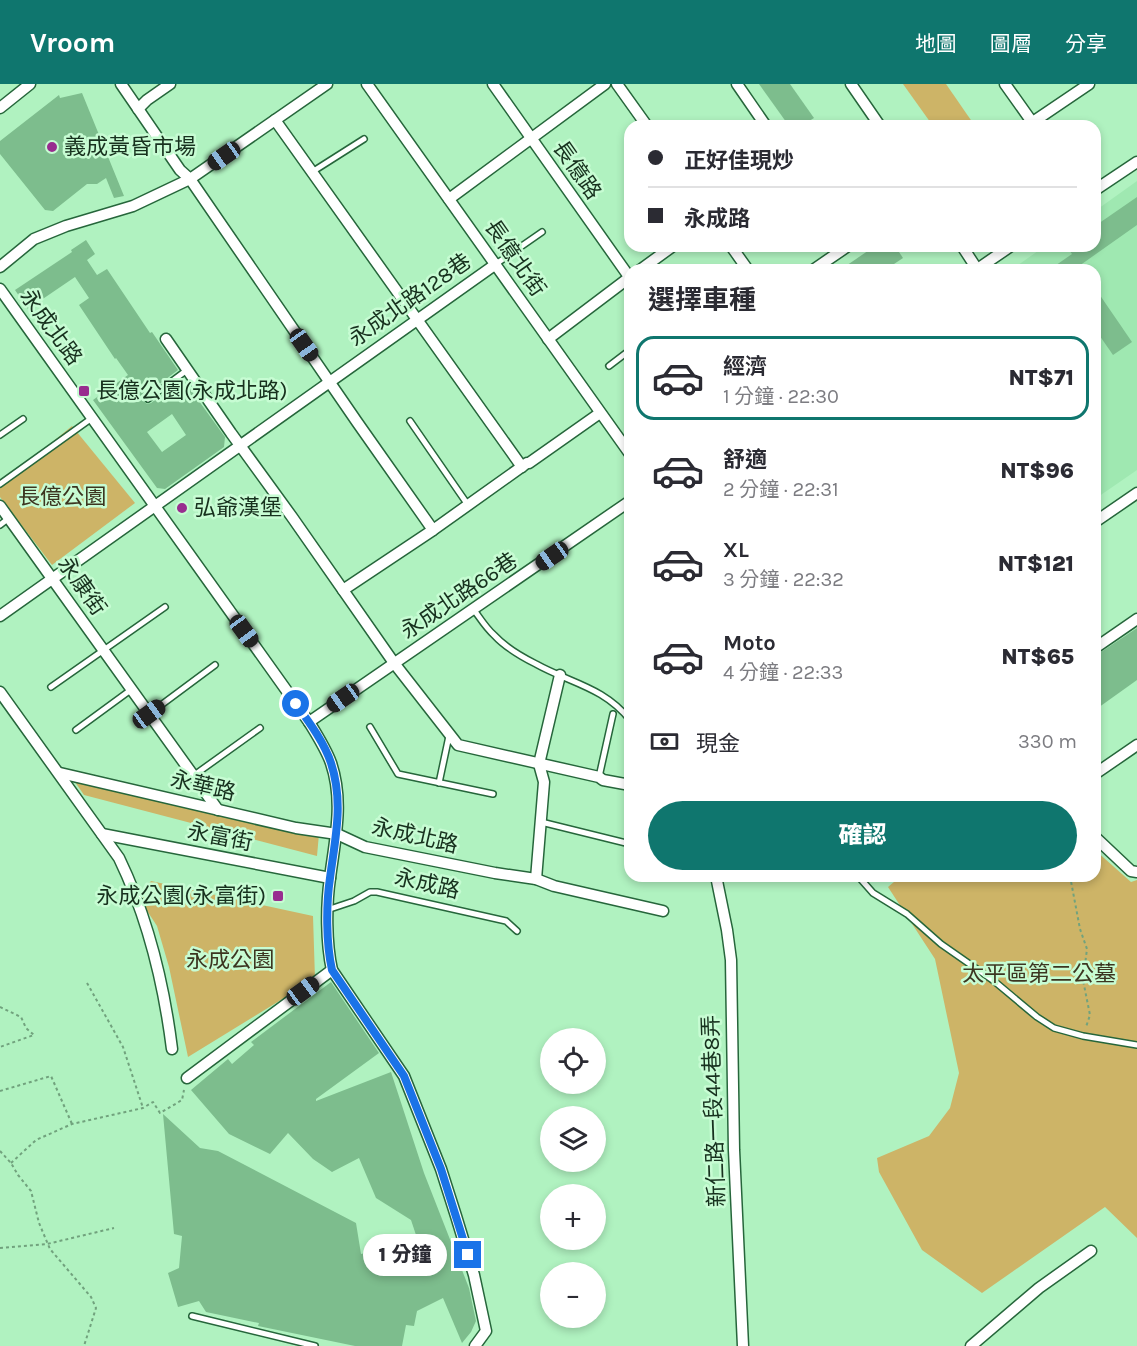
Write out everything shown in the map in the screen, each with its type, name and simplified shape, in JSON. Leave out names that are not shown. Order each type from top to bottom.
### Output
[{"type":"street","points":[[0,108],[30,84]]},
{"type":"street","points":[[121,84],[180,170],[190,179],[433,530]]},
{"type":"street","points":[[138,109],[170,84]]},
{"type":"street","points":[[0,267],[34,239],[66,226],[133,206],[190,179],[327,84]]},
{"type":"street","name":"長億北街","points":[[367,84],[624,445]]},
{"type":"street","name":"長億路","points":[[493,84],[624,270]]},
{"type":"street","points":[[449,199],[605,84]]},
{"type":"street","points":[[617,84],[643,120]]},
{"type":"street","points":[[736,84],[762,120]]},
{"type":"street","points":[[851,84],[876,120]]},
{"type":"street","points":[[1005,84],[1027,120]]},
{"type":"street","points":[[1035,120],[1089,84]]},
{"type":"street","points":[[274,120],[522,467]]},
{"type":"street","points":[[1101,186],[1137,162]]},
{"type":"street","points":[[648,264],[665,252]]},
{"type":"street","points":[[822,264],[839,252]]},
{"type":"street","points":[[984,264],[1002,252]]},
{"type":"street","name":"永成北路128巷","points":[[0,616],[496,264]]},
{"type":"street","points":[[548,339],[624,282]]},
{"type":"street","name":"永成北路","points":[[0,289],[309,722],[331,762],[336,784],[337,834],[365,847],[536,879],[554,886],[663,910]]},
{"type":"street","points":[[166,339],[394,663],[458,745],[624,784]]},
{"type":"street","points":[[343,590],[600,413]]},
{"type":"street","points":[[1101,518],[1137,493]]},
{"type":"street","name":"永成北路66巷","points":[[309,722],[624,505]]},
{"type":"street","name":"永康街","points":[[0,506],[5,522],[53,579],[218,810]]},
{"type":"street","points":[[1101,644],[1137,619]]},
{"type":"street","points":[[536,879],[544,782],[539,764],[560,675]]},
{"type":"street","points":[[0,692],[60,773],[124,867],[142,915],[162,987],[172,1049]]},
{"type":"street","points":[[1101,770],[1137,745]]},
{"type":"street","name":"永華路","points":[[60,773],[296,828],[337,834]]},
{"type":"street","name":"永富街","points":[[102,834],[330,878]]},
{"type":"street","points":[[337,834],[327,910],[332,970],[404,1076],[441,1169],[474,1275],[486,1331],[475,1346]]},
{"type":"street","points":[[1101,843],[1131,871],[1135,872]]},
{"type":"street","name":"新仁路一段44巷8弄","points":[[717,882],[731,960],[734,1150],[743,1346]]},
{"type":"street","points":[[187,1078],[332,970]]},
{"type":"street","points":[[971,1346],[1039,1288],[1091,1251]]},
{"type":"lane","points":[[312,172],[364,139]]},
{"type":"lane","name":"永成北路128巷","points":[[496,264],[542,232]]},
{"type":"lane","points":[[609,366],[624,355]]},
{"type":"lane","points":[[148,399],[187,370]]},
{"type":"lane","points":[[0,484],[92,418]]},
{"type":"lane","points":[[0,435],[23,419]]},
{"type":"lane","points":[[410,421],[468,505]]},
{"type":"lane","points":[[51,687],[165,607]]},
{"type":"lane","points":[[474,610],[500,641],[524,658],[597,691],[611,700],[624,714]]},
{"type":"lane","points":[[149,714],[215,666]]},
{"type":"lane","points":[[76,730],[132,689]]},
{"type":"lane","points":[[599,777],[613,714]]},
{"type":"lane","points":[[370,727],[398,774],[493,794]]},
{"type":"lane","points":[[194,776],[260,728]]},
{"type":"lane","points":[[439,783],[450,735]]},
{"type":"lane","points":[[540,822],[624,843]]},
{"type":"lane","points":[[863,882],[873,893],[907,914],[941,944],[994,981],[1037,1017],[1054,1028],[1083,1036],[1137,1045]]},
{"type":"lane","name":"永成路","points":[[327,910],[354,901],[370,892],[376,892],[506,921],[517,931]]},
{"type":"lane","points":[[192,1316],[315,1346]]},
{"type":"path","points":[[1071,882],[1080,929],[1087,949],[1083,980],[1090,1015],[1083,1036]]},
{"type":"path","points":[[87,983],[123,1047],[143,1108]]},
{"type":"path","points":[[0,1007],[21,1017],[26,1028],[34,1035],[0,1047]]},
{"type":"path","points":[[0,1091],[51,1076],[72,1124]]},
{"type":"path","points":[[11,1163],[36,1140],[72,1124],[143,1108],[153,1102],[160,1113],[182,1100],[187,1078]]},
{"type":"path","points":[[0,1151],[31,1191],[39,1223],[50,1249],[91,1298],[96,1308],[84,1346]]},
{"type":"path","points":[[0,1248],[47,1244],[114,1228]]},
{"type":"shaded area","points":[[1137,181],[1137,470],[1101,495],[1101,264],[1020,264],[1036,252],[1101,252],[1101,207]]},
{"type":"green space","points":[[903,84],[946,84],[971,120],[929,120]]},
{"type":"green space","name":"長億公園","points":[[72,426],[135,503],[52,565],[0,497],[0,485]]},
{"type":"green space","points":[[73,779],[319,834],[317,856],[84,795]]},
{"type":"green space","name":"太平區第二公墓","points":[[1101,855],[1131,882],[1137,880],[1137,1238],[1105,1207],[982,1293],[922,1250],[879,1172],[877,1158],[929,1136],[950,1108],[959,1073],[935,959],[888,887],[894,882],[1101,882]]},
{"type":"green space","name":"永成公園","points":[[151,881],[313,916],[315,979],[188,1057],[169,967],[157,926],[138,897]]},
{"type":"building","points":[[759,84],[790,84],[814,118],[785,120]]},
{"type":"building","name":"義成黃昏市場","points":[[82,93],[124,196],[114,198],[106,178],[97,184],[87,184],[53,211],[45,210],[0,154],[0,141],[59,95],[60,98]]},
{"type":"building","points":[[1137,197],[1137,225],[1101,250],[1101,222]]},
{"type":"building","points":[[86,240],[95,254],[87,260],[97,275],[107,269],[178,370],[145,395],[144,401],[147,404],[151,403],[183,379],[225,437],[224,447],[165,489],[157,488],[93,400],[128,375],[79,305],[89,298],[75,277],[28,309],[15,290],[72,252],[71,250]],"holes":[[[172,414],[186,435],[162,452],[147,432]]]},
{"type":"building","points":[[866,252],[899,252],[903,258],[894,264],[849,264]]},
{"type":"building","points":[[1070,252],[1099,252],[1082,264],[1058,264],[1072,254]]},
{"type":"building","points":[[1101,297],[1132,342],[1113,355],[1101,338]]},
{"type":"building","points":[[1137,628],[1137,680],[1101,706],[1101,652]]},
{"type":"building","points":[[331,982],[379,1053],[316,1101],[391,1072],[424,1173],[469,1288],[476,1321],[462,1343],[443,1298],[417,1311],[414,1326],[406,1325],[402,1346],[355,1346],[258,1326],[259,1323],[206,1312],[199,1301],[178,1307],[168,1273],[179,1268],[182,1236],[174,1234],[163,1114],[200,1148],[218,1151],[356,1223],[361,1254],[388,1248],[416,1235],[411,1220],[376,1198],[359,1158],[332,1172],[313,1159],[288,1133],[270,1154],[229,1134],[191,1090],[228,1059],[232,1064],[254,1045],[251,1042]]},
{"type":"place","name":"義成黃昏市場","points":[[52,147]]},
{"type":"place","name":"長億公園(永成北路)","points":[[84,391]]},
{"type":"place","name":"弘爺漢堡","points":[[182,508]]},
{"type":"place","name":"永成公園(永富街)","points":[[278,896]]},
{"type":"route","points":[[296,704],[309,722],[331,762],[336,784],[338,823],[327,901],[332,970],[404,1076],[441,1169],[468,1255]]}]
